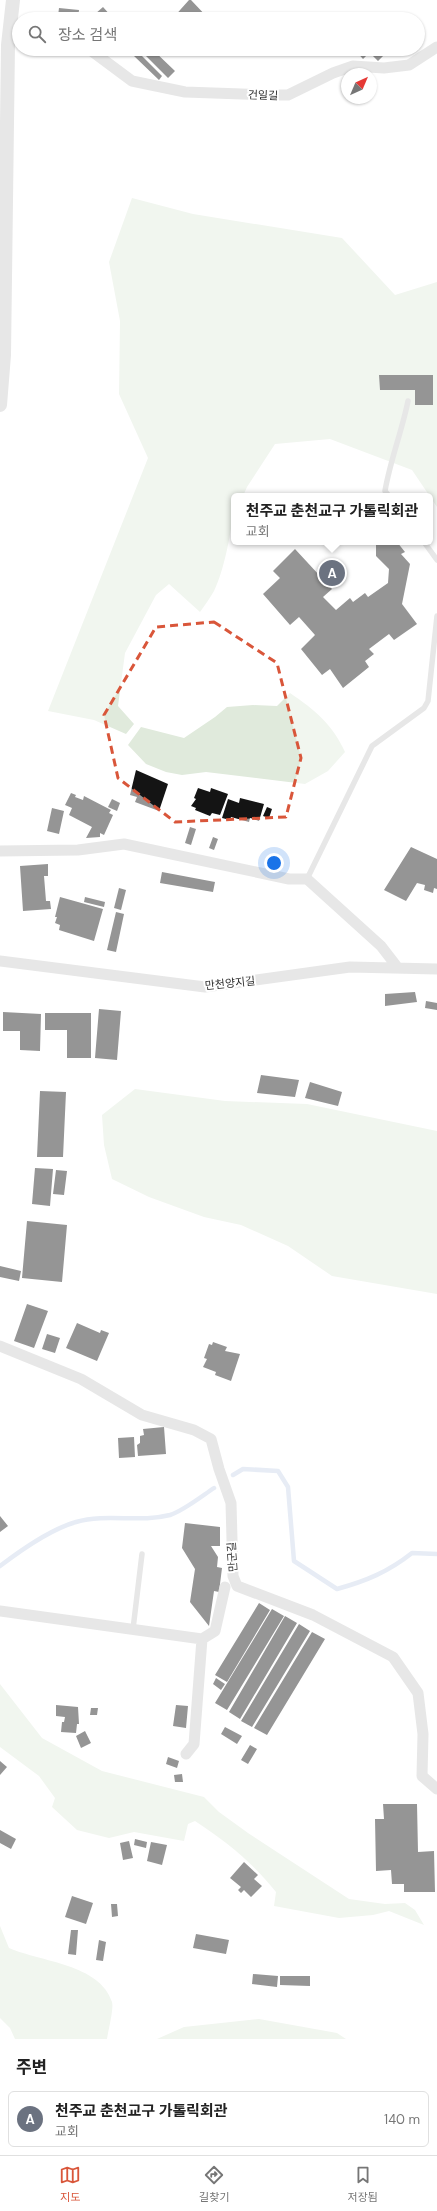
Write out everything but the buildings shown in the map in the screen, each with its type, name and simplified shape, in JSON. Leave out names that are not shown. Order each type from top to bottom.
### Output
[{"type":"street","points":[[13,0],[14,12]]},
{"type":"street","points":[[0,405],[4,355],[8,45],[12,30]]},
{"type":"street","name":"건일길","points":[[425,55],[437,47]]},
{"type":"street","name":"건일길","points":[[98,56],[132,81],[185,92],[273,96],[288,95],[333,73],[353,66],[384,68],[409,65],[423,56]]},
{"type":"street","points":[[0,851],[78,850],[124,844],[289,879],[307,879],[381,946],[398,968]]},
{"type":"street","name":"만천양지길","points":[[0,961],[205,987],[350,967],[437,969]]},
{"type":"street","name":"만군길","points":[[0,1346],[81,1379],[142,1415],[194,1430],[211,1439],[218,1469],[231,1503],[233,1576],[238,1586],[313,1615],[393,1657],[418,1693],[423,1734],[422,1776],[437,1789]]},
{"type":"street","points":[[0,1611],[134,1628],[202,1639],[215,1631],[225,1587]]},
{"type":"street","points":[[186,1754],[194,1744],[202,1639]]},
{"type":"lane","points":[[387,493],[385,491],[388,476],[404,425],[408,401]]},
{"type":"lane","points":[[426,545],[437,560]]},
{"type":"lane","points":[[307,879],[372,746],[424,708],[428,702],[437,616]]},
{"type":"lane","points":[[134,1628],[142,1554]]},
{"type":"highlighted area","points":[[214,622],[277,663],[301,758],[286,817],[175,822],[118,778],[104,715],[156,627]]},
{"type":"green space","points":[[132,198],[193,214],[342,238],[395,295],[437,282],[437,507],[433,501],[433,493],[428,493],[412,470],[330,439],[275,444],[244,493],[231,493],[231,531],[222,570],[214,591],[200,612],[169,584],[156,595],[125,653],[118,706],[134,724],[126,734],[94,720],[48,711],[148,458],[119,394],[120,321],[109,262]]},
{"type":"green space","points":[[290,693],[315,712],[329,726],[345,752],[328,771],[305,784],[206,772],[182,775],[166,772],[146,764],[128,745],[141,727],[184,738],[227,707],[253,705],[277,706]]},
{"type":"green space","points":[[135,1089],[225,1101],[307,1104],[437,1131],[437,1294],[332,1276],[288,1246],[241,1225],[204,1217],[149,1197],[112,1179],[104,1145],[102,1115]]},
{"type":"green space","points":[[0,1684],[42,1738],[102,1771],[204,1797],[219,1812],[248,1833],[349,1899],[385,1904],[405,1903],[415,1910],[424,1925],[389,1911],[373,1915],[339,1918],[274,1906],[276,1892],[258,1871],[218,1837],[195,1821],[188,1824],[184,1841],[134,1832],[109,1838],[77,1830],[52,1807],[55,1798],[39,1776],[0,1747]]},
{"type":"green space","points":[[0,1926],[9,1948],[83,1972],[105,1989],[112,2002],[112,2015],[107,2039],[15,2039],[10,2028],[0,2018]]},
{"type":"green space","points":[[259,2019],[337,2033],[346,2039],[157,2039],[184,2027]]},
{"type":"waterway","points":[[233,1475],[243,1469],[278,1471],[288,1487],[294,1561],[337,1589],[358,1583],[385,1571],[412,1553],[437,1554]]},
{"type":"waterway","points":[[0,1566],[36,1541],[66,1525],[88,1519],[147,1518],[170,1515],[186,1507],[214,1488]]},
{"type":"place","name":"천주교 춘천교구 가톨릭회관","points":[[332,573]]}]
